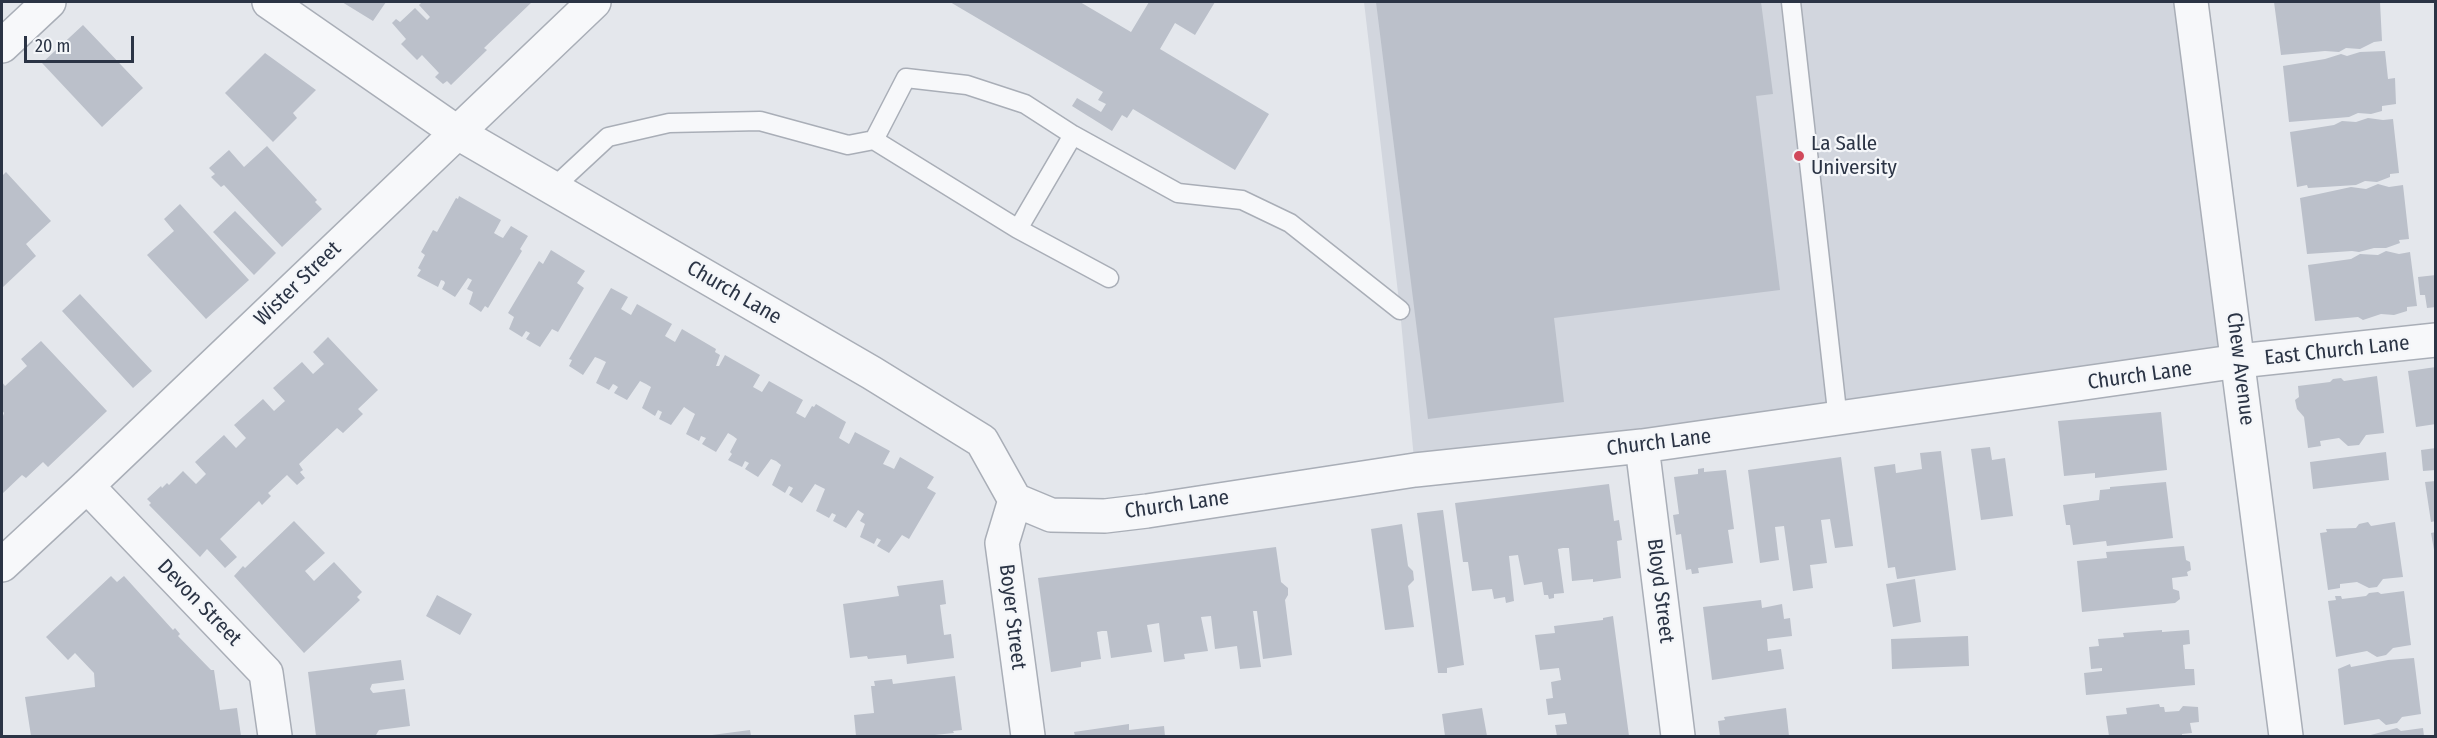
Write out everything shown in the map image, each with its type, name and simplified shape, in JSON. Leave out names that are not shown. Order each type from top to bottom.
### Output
[{"type":"street","points":[[2,46],[49,2]]},
{"type":"street","name":"Church Lane","points":[[268,2],[458,133],[872,373],[982,441],[1016,500],[1051,515],[1105,516],[1415,470],[1642,446],[2239,362]]},
{"type":"street","name":"Wister Street","points":[[2,565],[594,2]]},
{"type":"street","name":"Chew Avenue","points":[[2191,2],[2286,736]]},
{"type":"street","name":"East Church Lane","points":[[2239,362],[2436,340]]},
{"type":"street","name":"Bloyd Street","points":[[1642,446],[1678,736]]},
{"type":"street","name":"Devon Street","points":[[87,486],[266,673],[274,736]]},
{"type":"street","name":"Boyer Street","points":[[1016,500],[1002,543],[1028,736]]},
{"type":"lane","points":[[1791,2],[1838,420]]},
{"type":"lane","points":[[874,140],[906,78],[967,85],[1025,104],[1073,135],[1178,193],[1242,200],[1290,223],[1400,310]]},
{"type":"lane","points":[[554,188],[608,137],[669,123],[760,121],[848,145],[874,140],[1018,229],[1109,278]]},
{"type":"lane","points":[[1018,229],[1073,135]]},
{"type":"shaded area","name":"La Salle University","points":[[1364,2],[2192,2],[2239,361],[1415,470],[1400,310]]},
{"type":"building","points":[[342,2],[386,2],[373,21]]},
{"type":"building","points":[[422,2],[532,2],[484,48],[487,50],[451,85],[447,81],[443,84],[435,77],[439,73],[422,55],[417,60],[401,44],[406,39],[392,23],[396,19],[400,22],[415,8],[427,20],[430,17],[419,5]]},
{"type":"building","points":[[950,2],[1080,2],[1131,32],[1149,2],[1215,2],[1195,35],[1175,23],[1160,49],[1269,114],[1235,170],[1133,109],[1127,118],[1122,115],[1112,131],[1072,106],[1077,98],[1101,112],[1106,104],[1098,100],[1103,92]]},
{"type":"building","points":[[1376,2],[1761,2],[1773,94],[1756,96],[1780,290],[1554,318],[1564,402],[1428,419]]},
{"type":"building","points":[[2274,2],[2380,2],[2382,41],[2360,49],[2346,48],[2339,52],[2281,55]]},
{"type":"building","points":[[83,25],[143,88],[102,127],[42,63]]},
{"type":"building","points":[[2385,51],[2388,79],[2395,78],[2396,104],[2382,106],[2382,111],[2371,114],[2358,113],[2349,117],[2289,122],[2283,66],[2341,54],[2347,56],[2360,52]]},
{"type":"building","points":[[265,53],[316,90],[293,113],[297,118],[273,142],[225,93]]},
{"type":"building","points":[[2368,118],[2393,119],[2399,173],[2390,174],[2390,177],[2377,182],[2365,181],[2356,185],[2297,187],[2290,132],[2334,125],[2342,121],[2356,122]]},
{"type":"building","points":[[267,146],[317,200],[315,202],[322,209],[282,247],[224,185],[221,187],[211,177],[215,174],[209,168],[229,150],[244,167]]},
{"type":"building","points":[[6,172],[51,221],[26,244],[36,256],[2,288],[2,176]]},
{"type":"building","points":[[2378,184],[2389,187],[2403,185],[2409,239],[2399,240],[2400,243],[2386,248],[2359,252],[2307,254],[2300,198],[2351,187],[2366,189]]},
{"type":"building","points":[[459,196],[501,220],[494,233],[499,236],[503,238],[511,226],[528,236],[520,249],[522,251],[488,308],[485,306],[481,312],[469,304],[473,292],[467,289],[472,280],[468,278],[455,297],[442,289],[444,281],[441,280],[438,287],[417,276],[421,270],[418,268],[425,255],[421,252],[433,230],[437,232]]},
{"type":"building","points":[[180,204],[249,280],[206,319],[147,255],[174,231],[164,219]]},
{"type":"building","points":[[235,211],[276,253],[254,275],[213,232]]},
{"type":"building","points":[[551,250],[585,271],[577,283],[584,288],[558,332],[552,329],[540,347],[526,339],[530,333],[526,331],[522,337],[509,329],[514,317],[508,313],[539,261],[543,264]]},
{"type":"building","points":[[2386,251],[2399,254],[2410,252],[2417,306],[2407,307],[2407,311],[2394,315],[2381,314],[2363,320],[2358,317],[2315,321],[2308,265],[2351,259],[2360,254],[2378,255]]},
{"type":"building","points":[[2436,275],[2436,307],[2427,308],[2425,295],[2420,295],[2418,277]]},
{"type":"building","points":[[611,288],[628,297],[621,309],[631,315],[637,304],[672,324],[665,336],[675,342],[682,329],[716,349],[715,352],[720,355],[716,366],[719,366],[725,355],[760,375],[753,387],[762,392],[769,381],[803,400],[796,413],[805,418],[812,406],[816,404],[846,422],[839,438],[849,444],[855,432],[890,451],[883,464],[894,469],[900,457],[934,477],[927,488],[936,493],[909,539],[902,535],[889,553],[877,546],[881,540],[877,538],[874,544],[860,537],[865,524],[860,521],[864,514],[858,510],[846,528],[833,521],[836,515],[832,513],[829,518],[816,511],[825,489],[815,484],[802,503],[789,495],[793,488],[789,486],[785,493],[772,485],[781,465],[776,461],[771,459],[758,477],[745,469],[749,463],[745,461],[742,467],[728,460],[737,439],[728,433],[716,452],[702,444],[706,438],[701,436],[699,441],[686,434],[695,414],[684,407],[671,425],[659,419],[662,412],[658,410],[655,416],[642,408],[651,387],[646,384],[640,381],[627,400],[614,393],[618,387],[615,385],[613,384],[609,390],[596,383],[606,362],[595,357],[583,375],[569,366],[572,360],[569,359]]},
{"type":"building","points":[[80,294],[152,371],[133,388],[62,311]]},
{"type":"building","points":[[328,337],[378,390],[358,409],[363,414],[343,433],[337,428],[299,464],[303,470],[300,472],[305,478],[297,485],[287,475],[268,493],[271,496],[262,505],[259,501],[220,539],[237,557],[225,568],[207,549],[200,557],[149,505],[151,503],[147,499],[161,486],[162,488],[167,483],[169,485],[183,471],[196,484],[206,474],[195,462],[224,435],[236,448],[246,438],[234,425],[263,399],[274,411],[285,401],[273,388],[302,362],[313,374],[324,364],[313,352]]},
{"type":"building","points":[[41,341],[107,411],[48,467],[43,462],[26,478],[22,475],[2,494],[2,419],[4,413],[2,410],[2,382],[5,386],[27,366],[21,359]]},
{"type":"building","points":[[2436,367],[2436,424],[2416,427],[2408,371]]},
{"type":"building","points":[[2377,376],[2384,433],[2366,435],[2359,445],[2348,446],[2339,438],[2320,441],[2321,446],[2308,448],[2304,417],[2297,409],[2295,400],[2299,397],[2298,386],[2330,382],[2333,379],[2341,378],[2344,381]]},
{"type":"building","points":[[2161,412],[2167,470],[2095,478],[2095,473],[2064,476],[2058,421]]},
{"type":"building","points":[[1990,447],[1992,460],[2005,458],[2013,516],[1981,520],[1971,449]]},
{"type":"building","points":[[2436,448],[2436,470],[2423,471],[2421,450]]},
{"type":"building","points":[[1941,451],[1956,570],[1897,579],[1895,567],[1888,568],[1874,467],[1895,464],[1896,473],[1922,469],[1920,453]]},
{"type":"building","points":[[2386,452],[2389,480],[2313,489],[2310,462]]},
{"type":"building","points":[[1841,457],[1853,546],[1835,548],[1830,519],[1821,520],[1827,563],[1810,565],[1813,588],[1793,591],[1784,526],[1775,527],[1779,560],[1760,563],[1748,470]]},
{"type":"building","points":[[1704,468],[1704,472],[1726,470],[1734,529],[1728,530],[1733,563],[1698,568],[1699,573],[1692,574],[1691,569],[1686,570],[1681,534],[1676,535],[1673,515],[1679,514],[1674,477],[1698,474],[1698,469]]},
{"type":"building","points":[[2436,481],[2436,521],[2431,522],[2425,482]]},
{"type":"building","points":[[2166,482],[2173,538],[2107,546],[2106,541],[2073,545],[2070,525],[2066,525],[2063,505],[2099,500],[2100,490],[2110,489],[2110,487]]},
{"type":"building","points":[[1609,484],[1614,521],[1619,520],[1622,540],[1617,541],[1621,578],[1593,582],[1593,579],[1572,581],[1569,548],[1563,548],[1558,549],[1564,593],[1554,594],[1554,598],[1549,599],[1548,595],[1544,595],[1542,582],[1524,585],[1518,555],[1509,556],[1514,601],[1506,603],[1505,597],[1494,599],[1492,589],[1472,591],[1468,562],[1463,562],[1455,503]]},
{"type":"building","points":[[1443,510],[1464,665],[1447,668],[1447,673],[1438,673],[1417,513]]},
{"type":"building","points":[[294,521],[325,553],[305,571],[314,581],[334,562],[362,592],[357,597],[360,600],[304,653],[234,576]]},
{"type":"building","points":[[2368,522],[2371,526],[2395,522],[2403,577],[2383,579],[2377,587],[2369,588],[2357,582],[2340,584],[2340,588],[2328,590],[2320,533],[2327,532],[2326,529],[2356,528],[2359,524]]},
{"type":"building","points":[[1402,524],[1408,566],[1413,571],[1414,580],[1408,586],[1414,627],[1385,630],[1371,529]]},
{"type":"building","points":[[2436,532],[2436,550],[2434,550],[2431,533]]},
{"type":"building","points":[[2184,546],[2186,560],[2190,562],[2191,570],[2187,572],[2188,576],[2172,578],[2173,589],[2179,591],[2180,599],[2175,603],[2082,612],[2077,561],[2107,558],[2106,552]]},
{"type":"building","points":[[1276,547],[1281,582],[1288,588],[1285,600],[1292,655],[1263,659],[1257,611],[1253,611],[1261,667],[1240,669],[1237,646],[1215,649],[1211,616],[1201,617],[1208,651],[1184,654],[1185,659],[1164,662],[1159,623],[1147,625],[1152,652],[1111,658],[1107,631],[1102,631],[1097,632],[1101,659],[1081,662],[1081,667],[1051,672],[1038,578]]},
{"type":"building","points":[[111,576],[117,582],[124,576],[173,630],[175,628],[180,634],[178,636],[211,670],[214,670],[220,710],[237,708],[241,736],[31,736],[25,697],[95,687],[94,673],[75,653],[68,660],[46,637]]},
{"type":"building","points":[[1915,579],[1921,622],[1893,627],[1886,584]]},
{"type":"building","points":[[943,580],[946,604],[940,605],[944,635],[951,634],[954,658],[907,664],[906,655],[868,659],[867,656],[850,658],[843,604],[899,596],[897,586]]},
{"type":"building","points":[[2404,591],[2411,645],[2393,648],[2386,655],[2377,657],[2367,651],[2336,657],[2328,601],[2336,600],[2335,596],[2341,596],[2342,599],[2366,596],[2369,593]]},
{"type":"building","points":[[437,595],[472,614],[460,635],[426,616]]},
{"type":"building","points":[[1761,600],[1762,608],[1782,604],[1784,619],[1790,618],[1792,636],[1767,639],[1768,651],[1781,649],[1784,669],[1712,680],[1703,607]]},
{"type":"building","points":[[1613,616],[1629,736],[1557,736],[1555,725],[1567,724],[1565,713],[1548,715],[1546,699],[1553,698],[1551,682],[1561,680],[1559,668],[1540,670],[1535,635],[1555,633],[1554,626],[1603,620],[1603,618]]},
{"type":"building","points":[[2162,630],[2162,632],[2189,630],[2190,644],[2183,645],[2185,669],[2194,669],[2195,685],[2086,695],[2084,673],[2102,671],[2102,668],[2091,669],[2089,647],[2099,646],[2098,639],[2124,637],[2123,633]]},
{"type":"building","points":[[1968,636],[1969,666],[1892,669],[1891,639]]},
{"type":"building","points":[[2414,658],[2421,714],[2402,717],[2397,723],[2386,725],[2379,719],[2344,725],[2338,669],[2350,664],[2351,667]]},
{"type":"building","points":[[401,660],[404,680],[372,684],[370,689],[373,693],[405,689],[410,726],[379,730],[377,736],[316,736],[308,672]]},
{"type":"building","points":[[955,676],[962,730],[925,736],[856,736],[854,715],[874,713],[871,686],[875,686],[874,681],[892,679],[893,684]]},
{"type":"building","points":[[2159,704],[2160,707],[2164,707],[2165,712],[2179,711],[2183,706],[2198,707],[2199,722],[2190,723],[2192,733],[2182,734],[2182,736],[2109,736],[2106,716],[2127,714],[2126,708]]},
{"type":"building","points":[[1482,708],[1487,736],[1445,736],[1442,714]]},
{"type":"building","points":[[1786,708],[1789,736],[1720,736],[1718,721],[1725,720],[1724,717]]},
{"type":"building","points":[[1129,724],[1129,730],[1164,726],[1165,736],[1075,736],[1074,732]]},
{"type":"building","points":[[2397,728],[2401,731],[2423,728],[2424,736],[2367,736]]},
{"type":"building","points":[[750,730],[751,736],[712,736],[712,735]]},
{"type":"place","name":"La Salle University","points":[[1799,156]]}]
